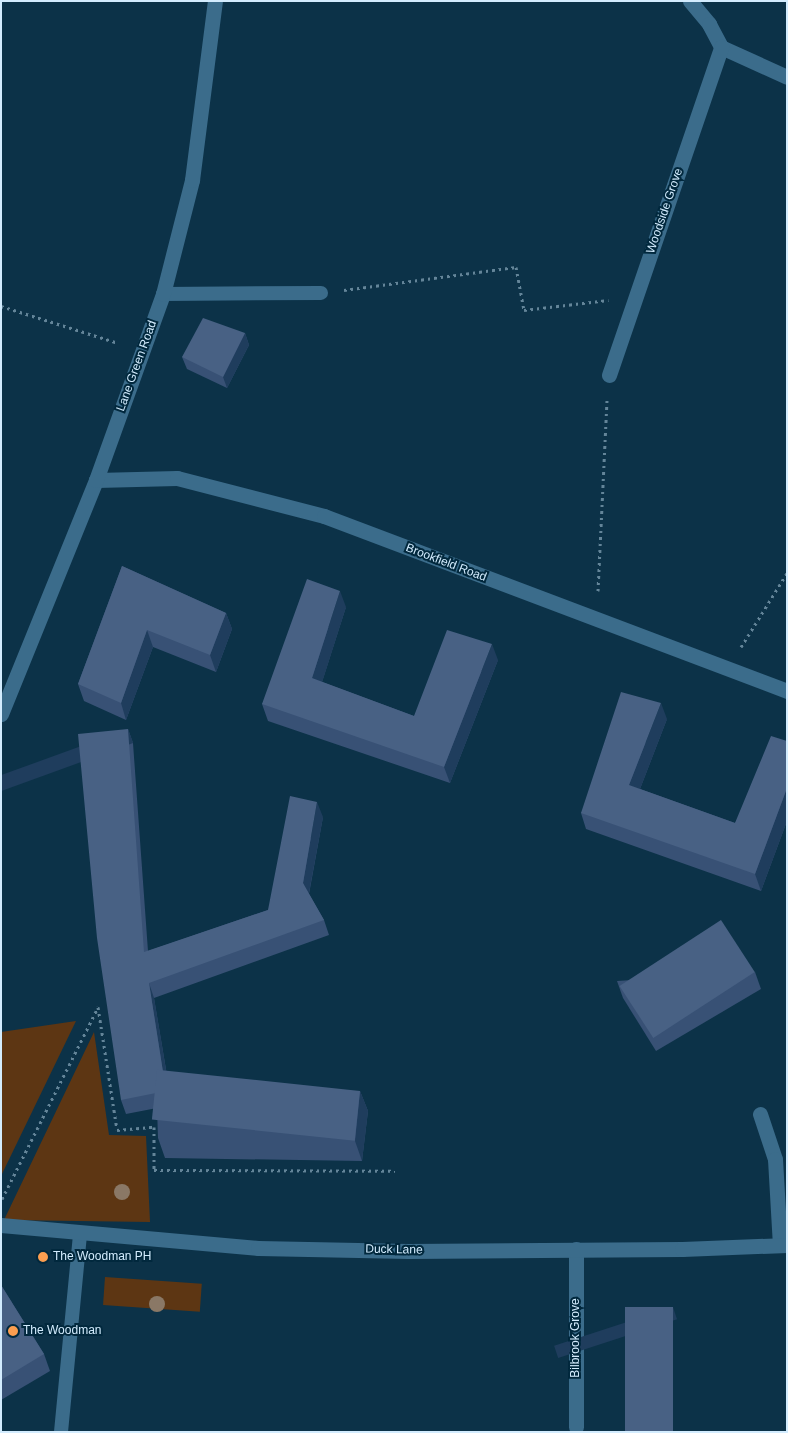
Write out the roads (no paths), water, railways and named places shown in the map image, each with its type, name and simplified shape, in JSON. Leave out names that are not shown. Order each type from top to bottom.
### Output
[{"type":"street","name":"Lane Green Road","points":[[1,714],[96,480],[163,294],[192,180],[215,1]]},
{"type":"street","points":[[690,1],[709,24],[721,47],[787,77]]},
{"type":"street","name":"Woodside Grove","points":[[609,375],[721,47]]},
{"type":"street","name":"Brookfield Road","points":[[96,480],[177,478],[324,516],[787,691]]},
{"type":"street","points":[[760,1114],[775,1159],[783,1245]]},
{"type":"street","name":"Duck Lane","points":[[1,1225],[258,1248],[408,1251],[783,1245]]},
{"type":"street","name":"Bilbrook Grove","points":[[576,1249],[576,1427]]},
{"type":"lane","points":[[163,294],[321,293]]},
{"type":"lane","points":[[61,1432],[80,1233]]},
{"type":"place","name":"The Woodman PH","points":[[43,1257]]},
{"type":"place","name":"The Woodman","points":[[13,1331]]}]
